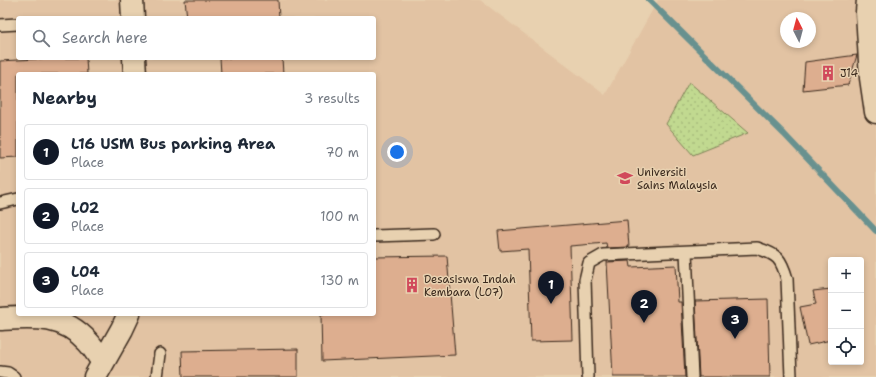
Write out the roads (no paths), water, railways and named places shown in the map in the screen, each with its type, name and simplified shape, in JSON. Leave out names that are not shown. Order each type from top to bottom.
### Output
[{"type":"street","points":[[132,0],[133,16]]},
{"type":"street","points":[[868,0],[867,12],[871,78],[876,112]]},
{"type":"street","points":[[134,60],[134,72]]},
{"type":"street","points":[[99,370],[128,316]]},
{"type":"street","points":[[0,319],[52,319],[74,330],[88,342],[99,370]]},
{"type":"lane","points":[[0,25],[16,24]]},
{"type":"lane","points":[[0,203],[16,199]]},
{"type":"lane","points":[[376,236],[434,234]]},
{"type":"lane","points":[[588,377],[585,280],[589,262],[602,255],[758,248],[773,253],[783,264],[787,279],[791,377]]},
{"type":"lane","points":[[686,252],[692,377]]},
{"type":"lane","points":[[157,377],[160,354]]},
{"type":"lane","points":[[0,372],[8,373],[14,377]]},
{"type":"waterway","points":[[649,0],[784,134],[876,231]]},
{"type":"place","name":"J14","points":[[828,73]]},
{"type":"place","name":"Universiti Sains Malaysia","points":[[625,178]]},
{"type":"place","name":"Desasiswa Indah Kembara (L07)","points":[[412,285]]},
{"type":"place","name":"L16 USM Bus parking Area","points":[[551,304]]},
{"type":"place","name":"L02","points":[[644,323]]},
{"type":"place","name":"L04","points":[[735,339]]}]
